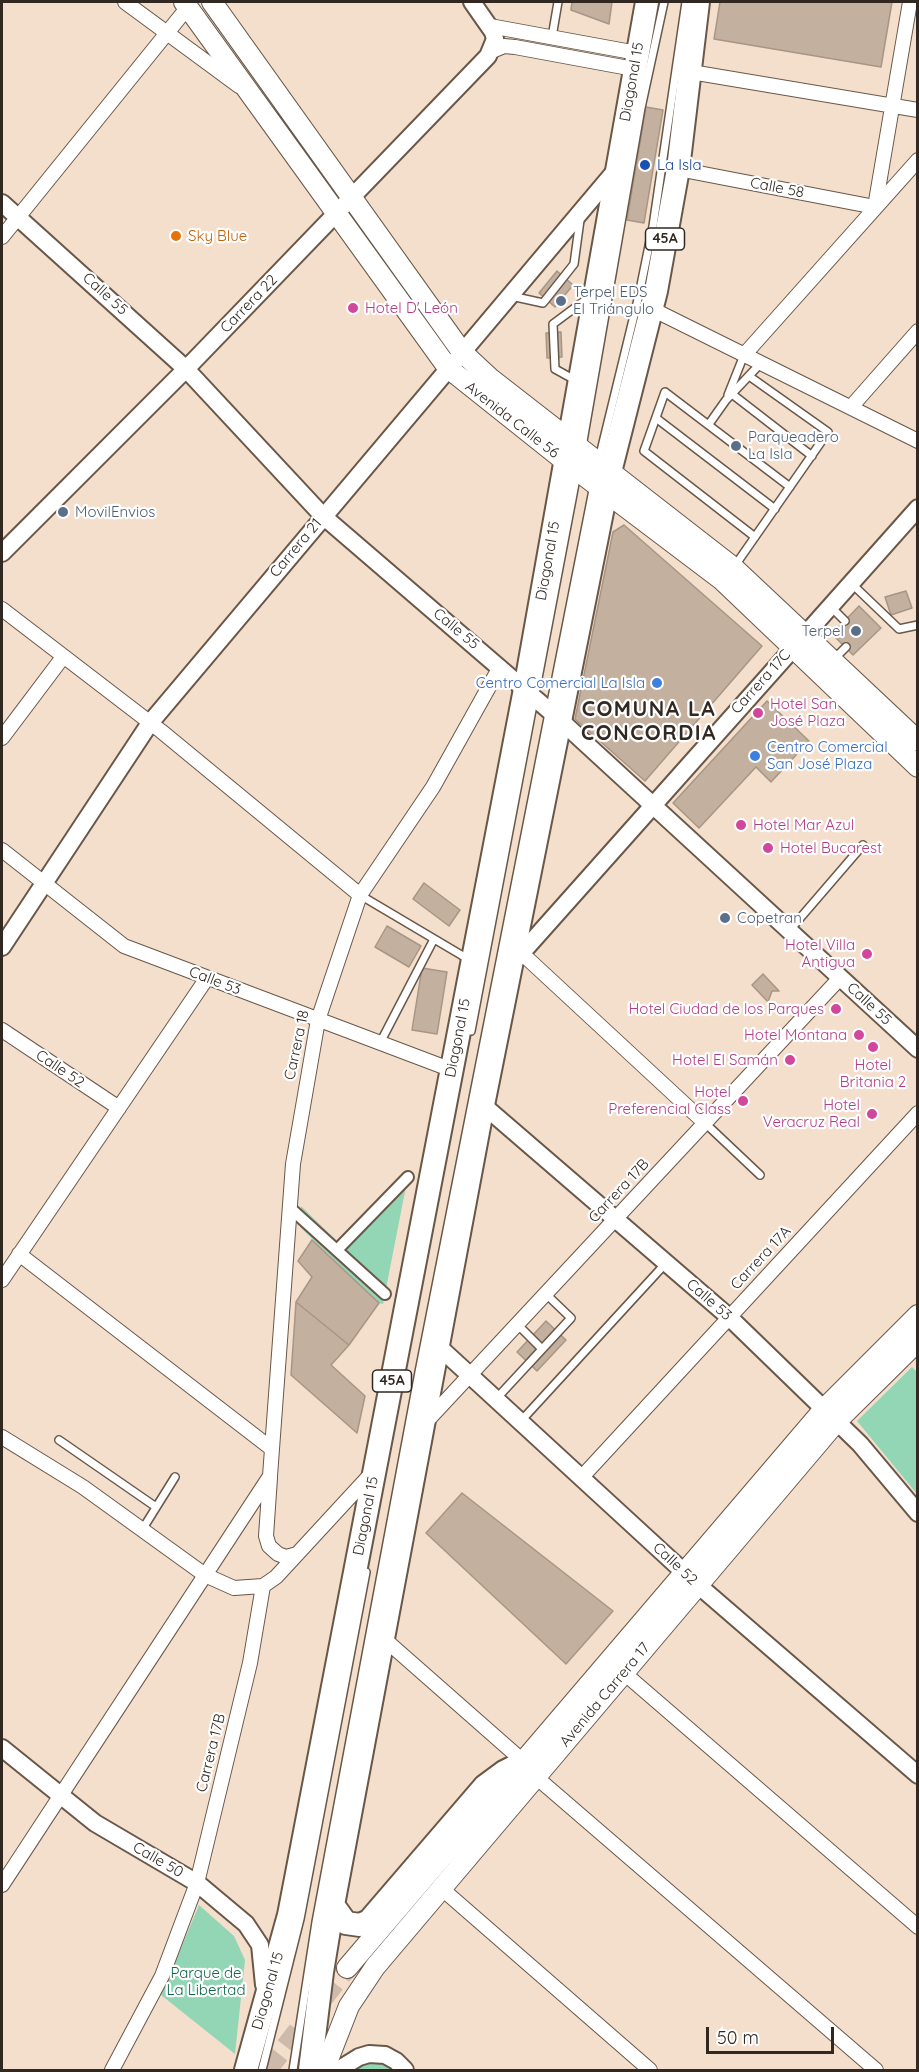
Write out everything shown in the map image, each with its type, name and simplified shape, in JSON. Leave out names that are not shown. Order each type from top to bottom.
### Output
[{"type":"main road","name":"Avenida Calle 56","points":[[212,2],[462,352],[574,456]]},
{"type":"main road","name":"Diagonal 15","points":[[310,2070],[333,1905],[382,1637],[483,1105],[516,955],[542,704],[574,456],[580,382],[647,2]]},
{"type":"main road","name":"Diagonal 15","points":[[250,2069],[264,2004],[289,1915],[473,962],[602,478],[652,309],[678,169],[698,2]]},
{"type":"main road","name":"Avenida Calle 56","points":[[186,4],[335,215],[448,368],[574,456],[722,580],[798,640],[839,654],[918,741]]},
{"type":"main road","name":"Avenida Calle 56","points":[[602,478],[734,568],[798,640],[918,767]]},
{"type":"main road","name":"Avenida Carrera 17","points":[[324,2070],[338,2031],[359,1988],[441,1888],[530,1770],[831,1414],[918,1315]]},
{"type":"main road","name":"Avenida Carrera 17","points":[[831,1414],[918,1341]]},
{"type":"main road","name":"Avenida Carrera 17","points":[[347,1968],[530,1770],[624,1673],[692,1579]]},
{"type":"main road","points":[[333,1905],[346,1923],[360,1925],[369,1921],[485,1786],[504,1772],[530,1770]]},
{"type":"street","points":[[125,2],[250,94]]},
{"type":"street","points":[[472,2],[490,26],[495,39],[492,51]]},
{"type":"street","points":[[875,207],[910,2]]},
{"type":"street","points":[[2,237],[167,33],[186,4]]},
{"type":"street","points":[[490,26],[552,37],[636,61]]},
{"type":"street","points":[[492,51],[504,46],[636,61]]},
{"type":"street","name":"Carrera 22","points":[[2,553],[186,369],[492,51]]},
{"type":"street","points":[[691,72],[918,110]]},
{"type":"street","points":[[744,355],[918,160]]},
{"type":"street","name":"Carrera 21","points":[[2,947],[150,723],[617,169]]},
{"type":"street","name":"Calle 58","points":[[678,169],[875,207]]},
{"type":"street","name":"Calle 55","points":[[2,203],[186,369],[323,516],[501,667],[918,1049]]},
{"type":"street","points":[[652,309],[918,441]]},
{"type":"street","points":[[851,407],[918,331]]},
{"type":"street","name":"Carrera 17C","points":[[516,955],[918,508]]},
{"type":"street","points":[[2,609],[150,723],[360,895]]},
{"type":"street","points":[[2,738],[63,657]]},
{"type":"street","name":"Carrera 18","points":[[297,1554],[286,1557],[278,1554],[269,1546],[266,1536],[289,1207],[302,1102],[318,1020],[360,895],[433,787],[501,667]]},
{"type":"street","name":"Calle 53","points":[[2,850],[124,946],[452,1070]]},
{"type":"street","points":[[516,955],[705,1123]]},
{"type":"street","points":[[2,1280],[207,978]]},
{"type":"street","name":"Carrera 17B","points":[[423,1426],[840,978]]},
{"type":"street","name":"Calle 52","points":[[2,1030],[119,1108]]},
{"type":"street","name":"Calle 53","points":[[483,1105],[729,1317],[831,1414],[918,1513]]},
{"type":"street","name":"Carrera 17A","points":[[581,1478],[918,1113]]},
{"type":"street","points":[[337,1250],[408,1177]]},
{"type":"street","points":[[289,1207],[385,1294]]},
{"type":"street","points":[[20,1254],[272,1449]]},
{"type":"street","name":"Calle 52","points":[[438,1346],[692,1579],[918,1775]]},
{"type":"street","points":[[2,1437],[83,1487],[205,1575],[234,1588],[263,1586],[297,1554],[375,1469]]},
{"type":"street","name":"Carrera 18","points":[[2,1884],[270,1476]]},
{"type":"street","name":"Carrera 17B","points":[[112,2070],[162,1976],[197,1883],[250,1663],[263,1586]]},
{"type":"street","points":[[382,1637],[530,1770],[876,2070]]},
{"type":"street","points":[[624,1673],[918,1927]]},
{"type":"street","name":"Calle 50","points":[[2,1748],[110,1832],[197,1883],[254,1933],[264,1964],[264,2004]]},
{"type":"street","points":[[441,1888],[650,2070]]},
{"type":"street","points":[[338,2070],[359,2056],[369,2054],[385,2055],[405,2070]]},
{"type":"lane","points":[[552,37],[558,2]]},
{"type":"lane","points":[[574,456],[663,2]]},
{"type":"lane","points":[[602,478],[652,226],[686,2]]},
{"type":"lane","points":[[509,296],[543,303],[574,264],[581,212]]},
{"type":"lane","points":[[580,382],[555,369],[552,324],[595,293]]},
{"type":"lane","points":[[726,400],[744,355]]},
{"type":"lane","points":[[709,424],[726,400],[761,363]]},
{"type":"lane","points":[[734,568],[828,432],[748,376]]},
{"type":"lane","points":[[755,537],[644,451],[665,392],[790,487]]},
{"type":"lane","points":[[732,394],[812,456]]},
{"type":"lane","points":[[656,418],[775,509]]},
{"type":"lane","points":[[851,582],[899,629],[918,625]]},
{"type":"lane","points":[[830,606],[845,621]]},
{"type":"lane","points":[[469,1037],[542,704]]},
{"type":"lane","points":[[292,2070],[316,1923],[542,704]]},
{"type":"lane","points":[[789,931],[863,844]]},
{"type":"lane","points":[[360,895],[473,962]]},
{"type":"lane","points":[[380,1043],[434,939]]},
{"type":"lane","points":[[705,1123],[760,1175]]},
{"type":"lane","points":[[520,1422],[666,1263]]},
{"type":"lane","points":[[496,1399],[572,1318],[546,1294]]},
{"type":"lane","points":[[517,1324],[542,1349]]},
{"type":"lane","points":[[59,1440],[156,1507]]},
{"type":"lane","points":[[142,1530],[175,1477]]},
{"type":"lane","points":[[250,2069],[303,1904],[367,1567]]},
{"type":"green space","points":[[409,1171],[383,1304],[379,1303],[300,1227],[301,1206],[337,1241]]},
{"type":"green space","points":[[912,1367],[918,1373],[917,1494],[857,1421]]},
{"type":"green space","name":"Parque de La Libertad","points":[[199,1905],[234,1936],[245,1960],[235,2054],[161,1995]]},
{"type":"green space","points":[[376,2061],[397,2070],[348,2070],[365,2063]]},
{"type":"building","points":[[572,2],[612,2],[609,24],[571,10]]},
{"type":"building","points":[[720,2],[892,2],[881,67],[714,39]]},
{"type":"building","name":"La Isla","points":[[646,107],[663,110],[644,223],[627,220]]},
{"type":"building","points":[[557,271],[573,285],[555,307],[539,293]]},
{"type":"building","points":[[561,332],[562,357],[547,358],[546,333]]},
{"type":"building","name":"Centro Comercial La Isla","points":[[624,525],[762,646],[645,781],[575,719],[613,532]]},
{"type":"building","points":[[906,591],[912,608],[891,615],[885,597]]},
{"type":"building","name":"Terpel","points":[[859,606],[881,628],[853,655],[832,634]]},
{"type":"building","name":"Centro Comercial San José Plaza","points":[[767,701],[809,741],[771,782],[756,767],[699,828],[673,803]]},
{"type":"building","points":[[424,883],[460,910],[449,926],[413,899]]},
{"type":"building","points":[[387,926],[421,946],[409,967],[375,947]]},
{"type":"building","points":[[422,968],[447,972],[437,1034],[412,1030]]},
{"type":"building","points":[[763,974],[779,991],[772,991],[768,1002],[752,985]]},
{"type":"building","points":[[312,1240],[379,1303],[349,1345],[296,1302],[312,1277],[298,1261]]},
{"type":"building","points":[[296,1302],[349,1345],[331,1365],[365,1396],[357,1433],[291,1375]]},
{"type":"building","points":[[546,1321],[566,1340],[537,1371],[517,1352]]},
{"type":"building","points":[[462,1493],[613,1611],[566,1664],[426,1533]]},
{"type":"tunnel","points":[[267,2070],[347,1968]]},
{"type":"place","name":"La Isla","points":[[645,165]]},
{"type":"place","name":"Sky Blue","points":[[176,236]]},
{"type":"place","name":"Terpel EDS El Triángulo","points":[[561,301]]},
{"type":"place","name":"Hotel D' León","points":[[353,308]]},
{"type":"place","name":"Parqueadero La Isla","points":[[736,446]]},
{"type":"place","name":"MovilEnvios","points":[[63,512]]},
{"type":"place","name":"Terpel","points":[[856,631]]},
{"type":"place","name":"Centro Comercial La Isla","points":[[657,683]]},
{"type":"place","name":"Hotel San José Plaza","points":[[758,713]]},
{"type":"place","name":"Centro Comercial San José Plaza","points":[[755,756]]},
{"type":"place","name":"Hotel Mar Azul","points":[[741,825]]},
{"type":"place","name":"Hotel Bucarest","points":[[768,848]]},
{"type":"place","name":"Copetran","points":[[725,918]]},
{"type":"place","name":"Hotel Villa Antigua","points":[[867,954]]},
{"type":"place","name":"Hotel Ciudad de los Parques","points":[[836,1009]]},
{"type":"place","name":"Hotel Montana","points":[[859,1035]]},
{"type":"place","name":"Hotel Britania 2","points":[[873,1047]]},
{"type":"place","name":"Hotel El Samán","points":[[790,1060]]},
{"type":"place","name":"Hotel Preferencial Class","points":[[743,1101]]},
{"type":"place","name":"Hotel Veracruz Real","points":[[872,1114]]},
{"type":"district","name":"COMUNA LA CONCORDIA","points":[[649,722]]}]
